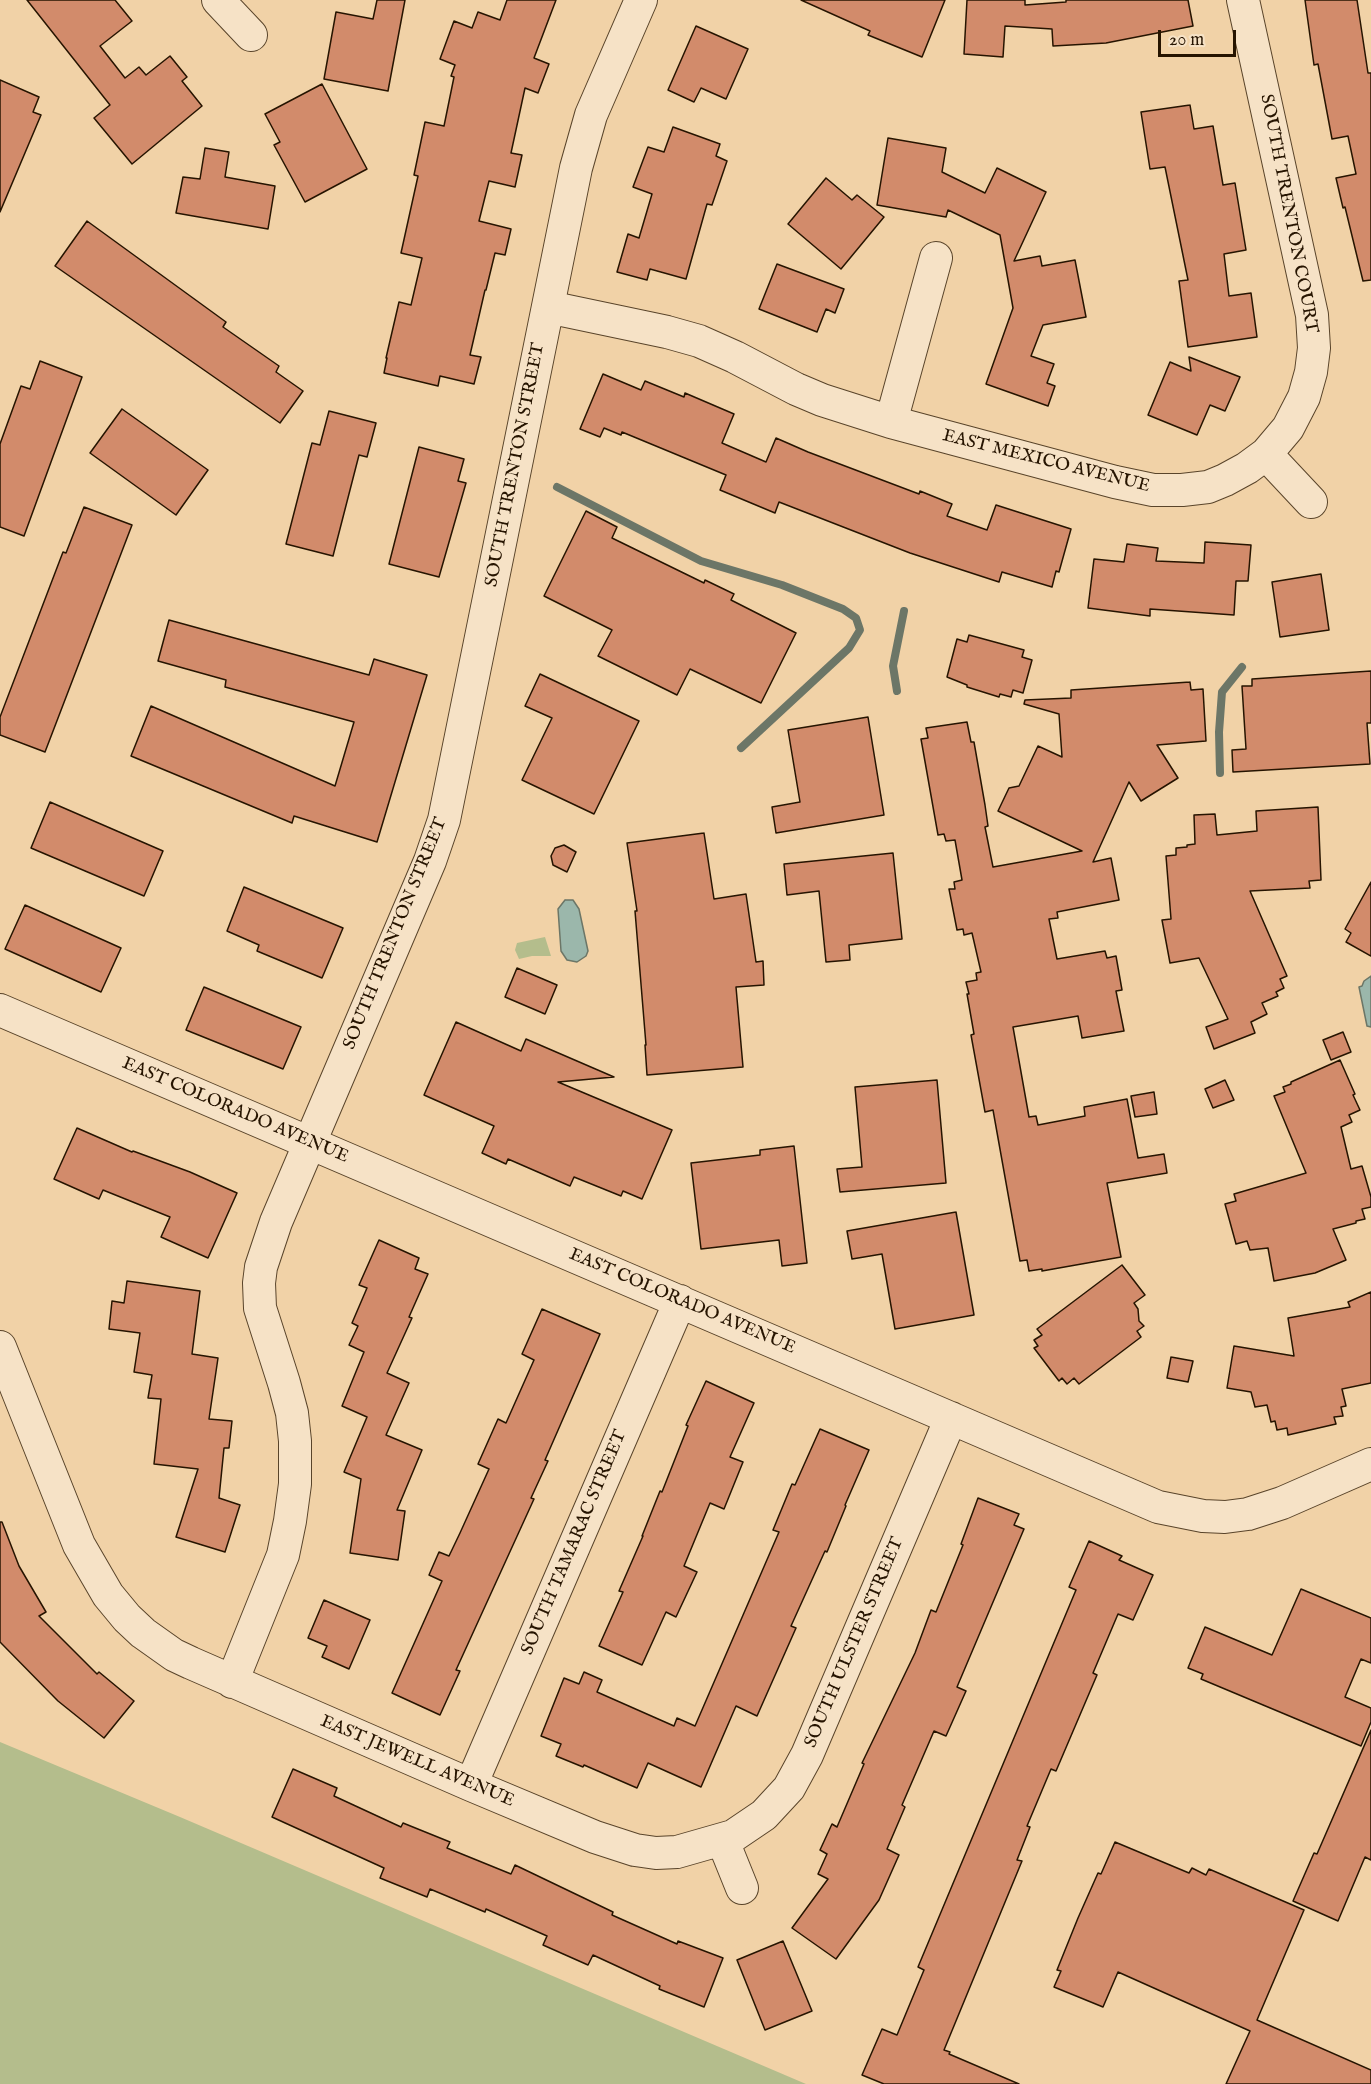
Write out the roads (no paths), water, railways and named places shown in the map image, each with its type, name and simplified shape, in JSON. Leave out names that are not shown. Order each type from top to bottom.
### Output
[{"type":"street","points":[[218,0],[251,35]]},
{"type":"street","name":"SOUTH TRENTON STREET","points":[[232,1682],[280,1562],[293,1504],[295,1460],[293,1421],[284,1383],[260,1308],[259,1283],[264,1257],[272,1233],[430,861],[444,820],[576,168],[587,125],[641,0]]},
{"type":"street","name":"SOUTH TRENTON COURT","points":[[1243,0],[1312,315],[1314,348],[1311,372],[1304,397],[1288,428],[1266,454]]},
{"type":"street","points":[[891,422],[936,258]]},
{"type":"street","name":"EAST MEXICO AVENUE","points":[[548,307],[656,329],[699,342],[822,400],[891,422],[1115,482],[1153,490],[1208,487],[1247,468],[1266,454]]},
{"type":"street","points":[[1266,454],[1311,502]]},
{"type":"street","name":"EAST COLORADO AVENUE","points":[[0,1010],[680,1301],[1130,1497],[1168,1510],[1225,1517],[1261,1511],[1371,1464]]},
{"type":"street","name":"SOUTH TAMARAC STREET","points":[[471,1785],[680,1301]]},
{"type":"street","name":"EAST JEWELL AVENUE","points":[[0,1347],[79,1545],[108,1595],[127,1618],[143,1633],[174,1655],[471,1785],[595,1837],[635,1851],[677,1852],[723,1841]]},
{"type":"street","name":"SOUTH ULSTER STREET","points":[[723,1841],[747,1828],[764,1815],[783,1795],[798,1772],[951,1418]]},
{"type":"street","points":[[723,1841],[742,1888]]},
{"type":"waterway","points":[[557,487],[701,561],[782,585],[843,609],[856,618],[860,630],[849,648],[741,748]]},
{"type":"waterway","points":[[897,691],[893,666],[904,611]]},
{"type":"waterway","points":[[1220,773],[1219,732],[1222,692],[1242,667]]}]
